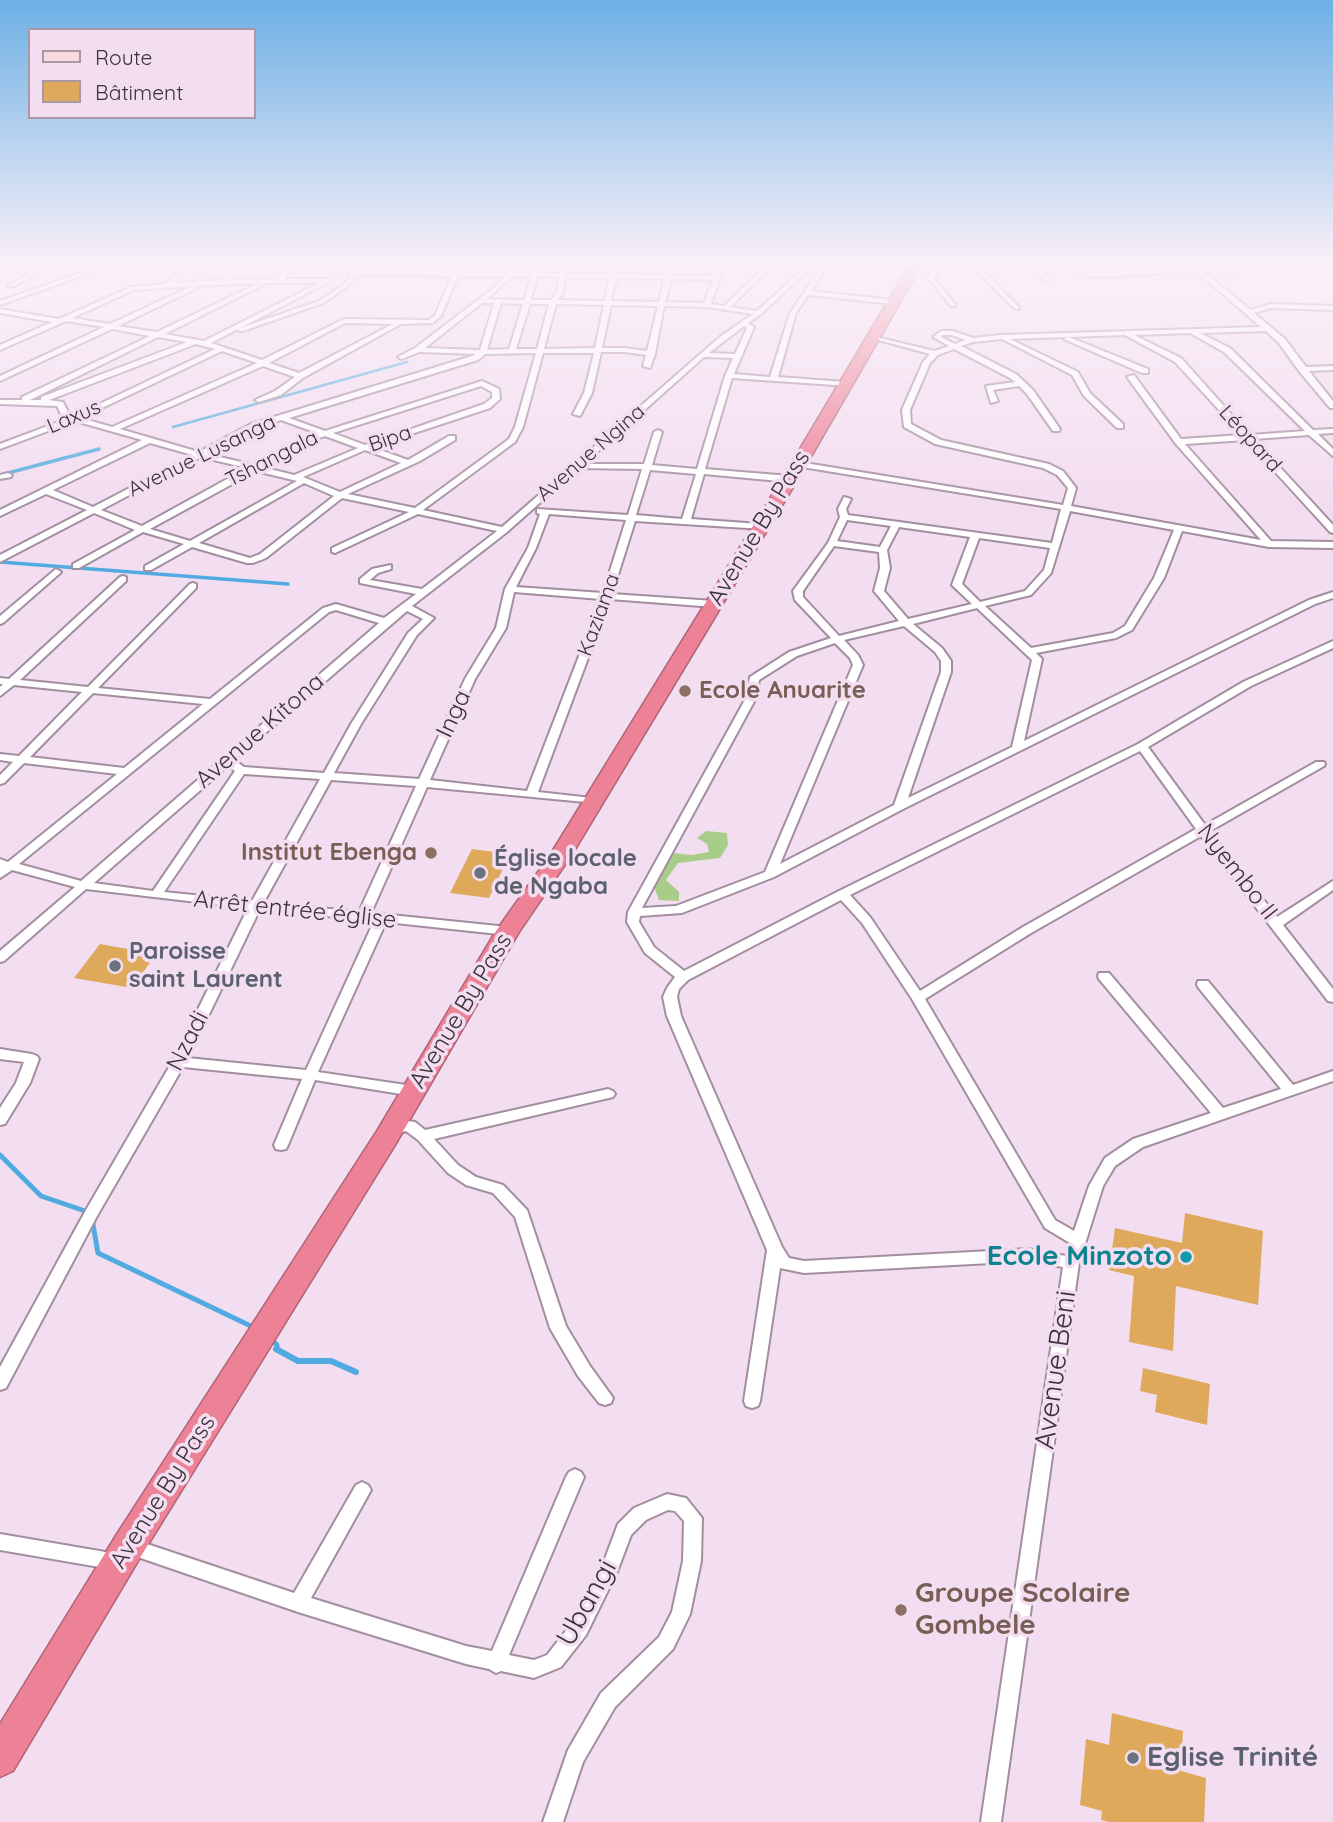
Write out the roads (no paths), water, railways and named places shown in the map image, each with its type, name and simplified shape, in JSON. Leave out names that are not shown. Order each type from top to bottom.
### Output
[{"type":"highway","name":"Avenue By Pass","points":[[0,1758],[124,1554],[386,1138],[508,932],[560,856],[868,346]]},
{"type":"street","points":[[0,379],[69,346]]},
{"type":"street","points":[[22,400],[134,346]]},
{"type":"street","points":[[40,401],[183,346]]},
{"type":"street","points":[[216,346],[300,376]]},
{"type":"street","points":[[113,429],[295,346]]},
{"type":"street","points":[[259,400],[280,391],[300,376],[357,346]]},
{"type":"street","points":[[402,357],[423,346]]},
{"type":"street","points":[[482,352],[484,346]]},
{"type":"street","points":[[512,352],[514,346]]},
{"type":"street","points":[[335,550],[414,513],[512,440],[519,427],[542,346]]},
{"type":"street","points":[[577,415],[588,393],[599,346]]},
{"type":"street","points":[[647,366],[653,346]]},
{"type":"street","name":"Avenue Ngina","points":[[526,510],[715,346]]},
{"type":"street","points":[[686,521],[729,376],[742,346]]},
{"type":"street","points":[[774,377],[783,346]]},
{"type":"street","points":[[908,346],[935,353]]},
{"type":"street","points":[[1020,346],[1070,370],[1083,382],[1087,394],[1120,426]]},
{"type":"street","points":[[1084,346],[1145,371]]},
{"type":"street","name":"Léopard","points":[[1152,346],[1174,356],[1333,530]]},
{"type":"street","points":[[1219,346],[1227,350],[1333,454]]},
{"type":"street","points":[[1286,346],[1333,406]]},
{"type":"street","points":[[683,977],[649,950],[633,922],[634,912],[751,698],[754,679],[793,654],[837,639],[1028,593],[1048,571],[1053,546],[1068,509],[1072,488],[1060,474],[1046,466],[938,442],[907,425],[906,410],[927,362],[935,353],[953,347],[1002,370],[1021,383],[1056,429]]},
{"type":"street","name":"Laxus","points":[[0,447],[75,418],[223,348]]},
{"type":"street","points":[[418,350],[625,350],[651,354]]},
{"type":"street","name":"Avenue Lusanga","points":[[0,559],[243,430],[470,360],[482,352]]},
{"type":"street","points":[[704,355],[737,356]]},
{"type":"street","points":[[1302,369],[1333,368]]},
{"type":"street","points":[[729,376],[846,384]]},
{"type":"street","points":[[1131,377],[1179,442],[1269,544]]},
{"type":"street","points":[[482,383],[496,391],[495,402],[487,406]]},
{"type":"street","name":"Tshangala","points":[[76,566],[253,467],[324,433],[482,383]]},
{"type":"street","points":[[993,401],[989,388],[1021,383]]},
{"type":"street","points":[[1,403],[22,400],[60,404],[62,412],[75,418],[199,454],[299,479],[340,495],[414,513],[504,530]]},
{"type":"street","name":"Bipa","points":[[148,568],[299,479],[366,447],[487,406]]},
{"type":"street","points":[[280,417],[408,463]]},
{"type":"street","points":[[1179,442],[1333,431]]},
{"type":"street","name":"Kaziama","points":[[531,795],[607,596],[658,432]]},
{"type":"street","points":[[45,491],[141,529],[241,560],[255,560],[340,495],[408,463],[452,438]]},
{"type":"street","points":[[0,513],[149,439]]},
{"type":"street","points":[[799,464],[962,489],[1178,530],[1269,544],[1333,545]]},
{"type":"street","points":[[579,466],[646,467],[790,479]]},
{"type":"street","points":[[770,874],[856,675],[858,665],[855,657],[798,598],[798,591],[832,543],[844,517],[842,509],[847,499]]},
{"type":"street","points":[[526,510],[760,527]]},
{"type":"street","name":"Avenue Kitona","points":[[0,958],[386,622],[526,510]]},
{"type":"street","name":"Inga","points":[[363,917],[470,679],[501,628],[510,589],[532,548],[545,512]]},
{"type":"street","points":[[844,517],[1053,546]]},
{"type":"street","points":[[897,523],[883,550],[885,568],[879,591],[905,622],[939,650],[946,660],[946,672],[899,807]]},
{"type":"street","points":[[1031,651],[1116,635],[1129,628],[1159,578],[1178,530]]},
{"type":"street","points":[[975,537],[957,581],[960,588],[1037,659],[1037,670],[1017,750]]},
{"type":"street","points":[[832,543],[883,550]]},
{"type":"street","points":[[388,567],[375,571],[363,581],[422,592]]},
{"type":"street","points":[[0,621],[56,572]]},
{"type":"street","points":[[0,693],[6,681],[122,579]]},
{"type":"street","points":[[0,780],[193,586]]},
{"type":"street","points":[[510,589],[713,604]]},
{"type":"street","points":[[634,912],[678,910],[770,874],[899,807],[1321,598],[1333,596]]},
{"type":"street","name":"Nzadi","points":[[0,1383],[85,1224],[179,1062],[255,907],[356,724],[413,633],[429,618],[405,606]]},
{"type":"street","points":[[0,874],[6,864],[127,772],[326,610],[336,607],[386,622]]},
{"type":"street","points":[[1071,1263],[1028,1255],[804,1267],[784,1263],[775,1250],[674,1016],[670,997],[673,988],[683,977],[843,894],[1142,746],[1247,684],[1333,644]]},
{"type":"street","points":[[6,681],[214,702]]},
{"type":"street","name":"Nyembo II","points":[[1142,746],[1204,832],[1333,998]]},
{"type":"street","points":[[0,757],[127,772]]},
{"type":"street","points":[[227,760],[242,770],[422,783],[592,801]]},
{"type":"street","points":[[918,998],[1027,930],[1320,764]]},
{"type":"street","points":[[156,895],[242,770]]},
{"type":"street","name":"Arrêt entrée église","points":[[6,864],[83,885],[156,895],[508,932]]},
{"type":"street","points":[[1277,923],[1333,885]]},
{"type":"street","points":[[843,894],[866,920],[918,998],[1050,1224],[1077,1240]]},
{"type":"street","points":[[281,1145],[310,1074],[381,919]]},
{"type":"street","points":[[1104,976],[1220,1114]]},
{"type":"street","points":[[1203,984],[1290,1091]]},
{"type":"street","points":[[0,1054],[32,1059],[23,1083],[0,1120]]},
{"type":"street","points":[[179,1062],[310,1074],[413,1091]]},
{"type":"street","name":"Avenue Beni","points":[[991,1822],[1071,1263],[1096,1186],[1110,1162],[1122,1152],[1220,1114],[1333,1076]]},
{"type":"street","points":[[423,1136],[608,1094]]},
{"type":"street","points":[[386,1138],[400,1125],[410,1126],[423,1136],[453,1169],[471,1181],[498,1189],[522,1214],[558,1328],[605,1398]]},
{"type":"street","points":[[752,1401],[775,1250]]},
{"type":"street","points":[[496,1664],[575,1477]]},
{"type":"street","points":[[298,1603],[362,1490]]},
{"type":"street","name":"Ubangi","points":[[124,1554],[298,1603],[496,1664],[534,1669],[554,1661],[579,1629],[611,1566],[624,1530],[640,1514],[667,1502],[680,1504],[693,1518],[692,1561],[681,1614],[666,1643],[608,1700],[575,1757],[553,1822]]},
{"type":"street","points":[[0,1542],[124,1554]]},
{"type":"waterway","points":[[173,427],[407,362]]},
{"type":"waterway","points":[[0,475],[99,449]]},
{"type":"waterway","points":[[0,562],[288,584]]},
{"type":"waterway","points":[[0,1155],[41,1196],[88,1212]]},
{"type":"waterway","points":[[92,1219],[98,1253],[255,1328]]},
{"type":"waterway","points":[[270,1338],[277,1345],[277,1350]]},
{"type":"waterway","points":[[277,1350],[298,1361],[331,1361],[356,1372]]},
{"type":"place","name":"Ecole Anuarite","points":[[685,691]]},
{"type":"place","name":"Institut Ebenga","points":[[431,853]]},
{"type":"place","name":"Église locale de Ngaba","points":[[480,873]]},
{"type":"place","name":"Paroisse saint Laurent","points":[[115,966]]},
{"type":"place","name":"Ecole Minzoto","points":[[1186,1257]]},
{"type":"place","name":"Groupe Scolaire Gombele","points":[[901,1610]]},
{"type":"place","name":"Eglise Trinité","points":[[1133,1758]]}]
